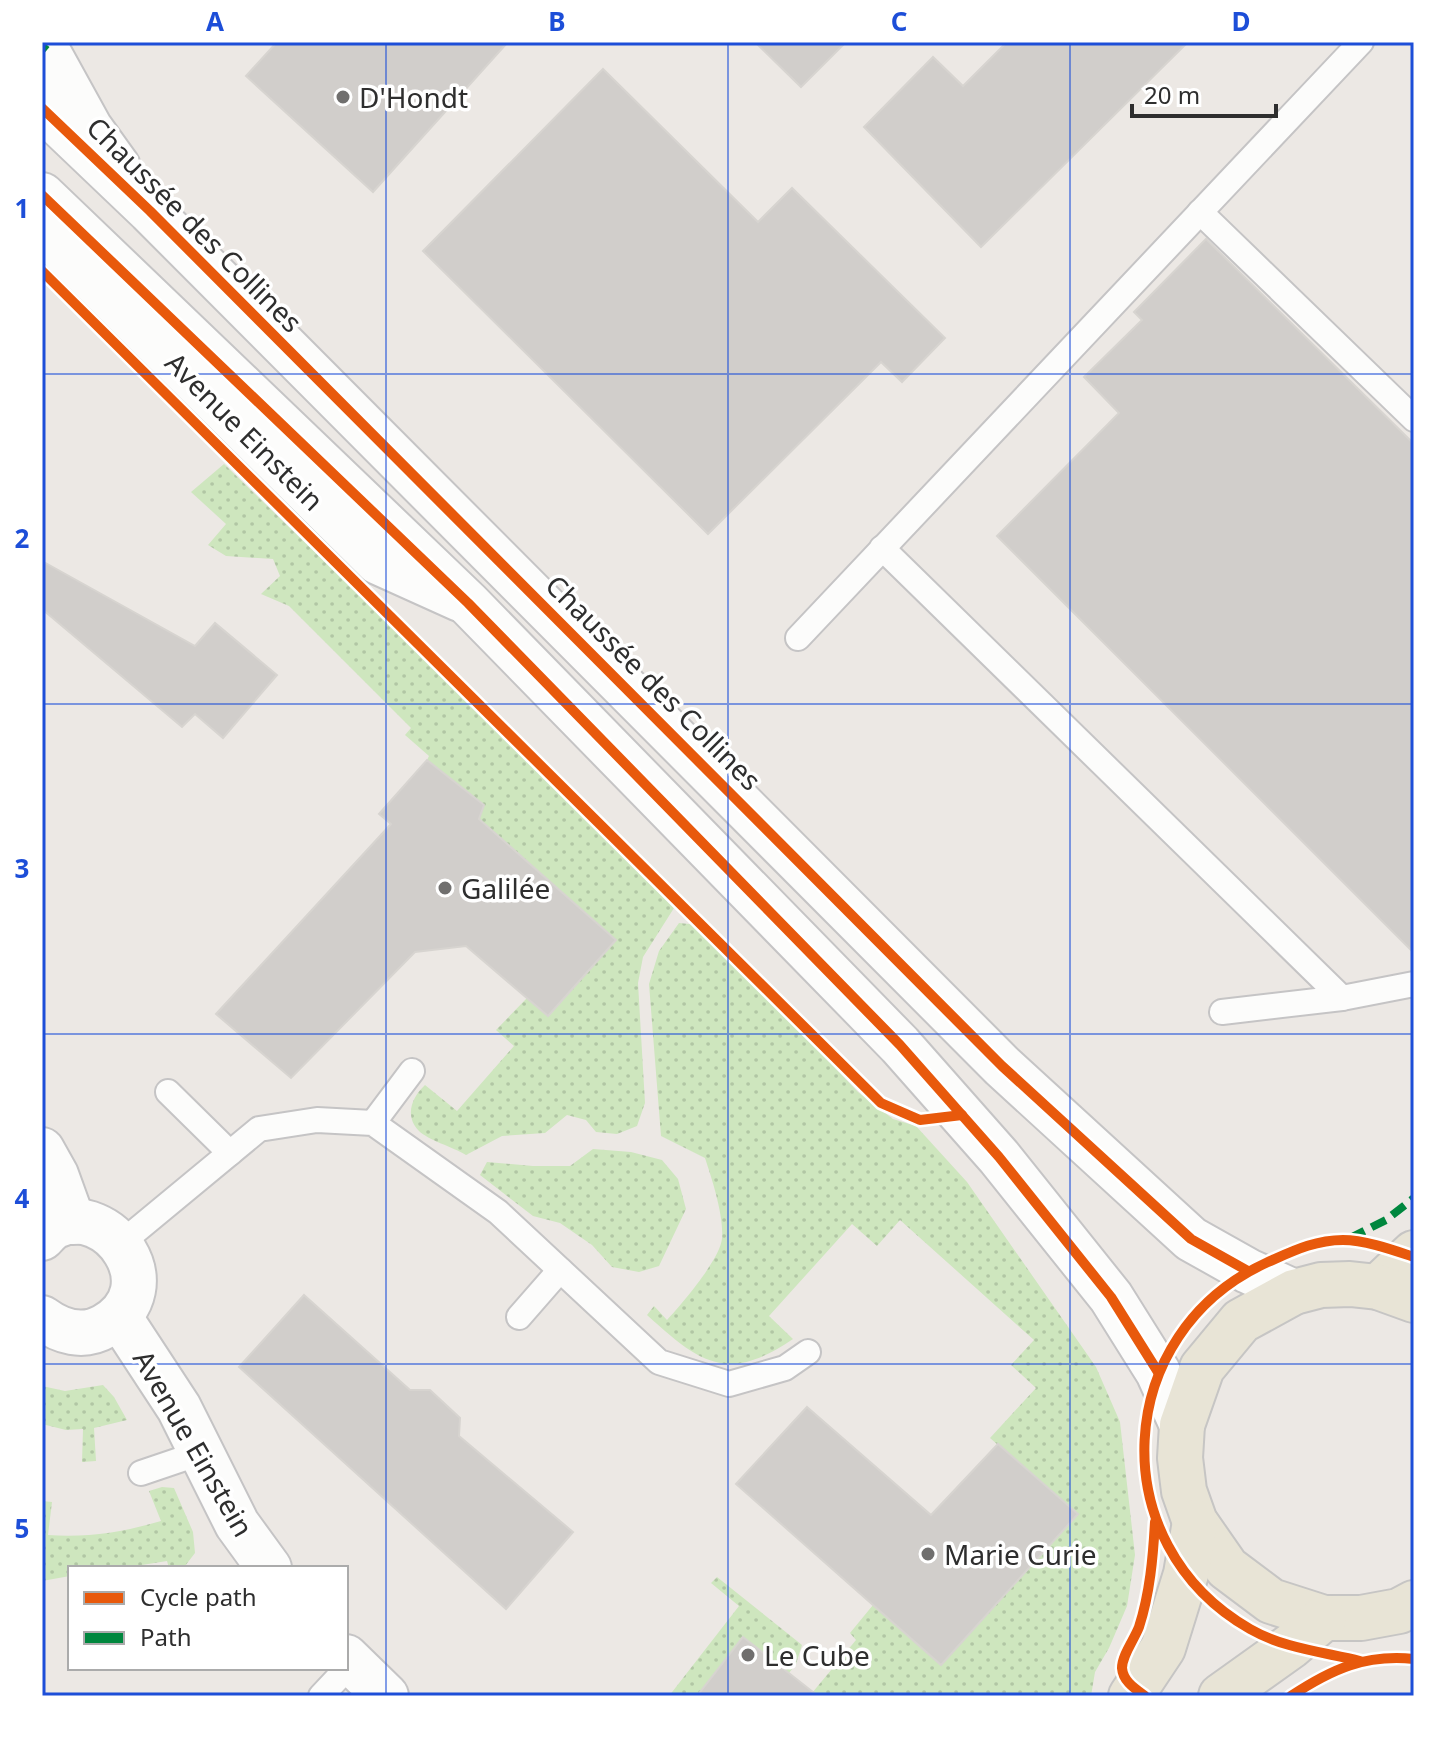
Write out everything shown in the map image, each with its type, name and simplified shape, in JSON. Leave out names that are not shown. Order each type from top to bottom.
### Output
[{"type":"main road","points":[[46,42],[47,50],[90,128],[150,211]]},
{"type":"main road","name":"Chaussée des Collines","points":[[42,108],[150,211],[1002,1066],[1191,1239],[1294,1292]]},
{"type":"main road","points":[[42,195],[468,603],[900,1045],[999,1157],[1111,1297],[1158,1372],[1182,1425]]},
{"type":"main road","name":"Avenue Einstein","points":[[42,230],[378,562],[468,603]]},
{"type":"main road","points":[[42,1150],[56,1175],[58,1230],[102,1229],[120,1244]]},
{"type":"main road","name":"Avenue Einstein","points":[[42,1318],[61,1330],[83,1335],[120,1318],[133,1296],[135,1280],[131,1264],[120,1244]]},
{"type":"main road","points":[[1409,1609],[1361,1618],[1324,1618],[1271,1601],[1227,1568],[1195,1522],[1184,1491],[1180,1458],[1182,1425],[1202,1368],[1241,1321],[1294,1292],[1321,1285],[1350,1284],[1396,1293],[1414,1253]]},
{"type":"main road","name":"Avenue Einstein","points":[[120,1318],[179,1408],[237,1524],[268,1566]]},
{"type":"main road","points":[[1131,1696],[1163,1648],[1186,1574],[1195,1522]]},
{"type":"main road","points":[[1221,1696],[1324,1618]]},
{"type":"main road","points":[[349,1660],[386,1696]]},
{"type":"lane","points":[[798,638],[1361,42]]},
{"type":"lane","points":[[1200,212],[1414,419]]},
{"type":"lane","points":[[882,548],[1342,998]]},
{"type":"lane","points":[[1222,1012],[1342,998],[1414,984]]},
{"type":"lane","points":[[373,1123],[412,1071]]},
{"type":"lane","points":[[168,1092],[230,1153]]},
{"type":"lane","points":[[120,1244],[259,1129],[317,1120],[373,1123],[498,1212],[659,1362],[729,1384],[785,1368],[808,1352]]},
{"type":"lane","points":[[519,1317],[560,1270]]},
{"type":"lane","points":[[141,1473],[200,1453]]},
{"type":"lane","points":[[321,1696],[341,1670]]},
{"type":"green space","points":[[224,464],[481,713],[674,908],[643,957],[638,983],[645,1103],[637,1126],[617,1134],[596,1132],[586,1120],[567,1115],[545,1133],[502,1136],[466,1155],[428,1137],[414,1125],[412,1107],[416,1095],[425,1085],[457,1111],[514,1046],[496,1030],[527,998],[549,1016],[616,940],[479,819],[484,805],[427,760],[429,756],[405,735],[411,728],[289,606],[261,594],[280,576],[273,559],[226,556],[208,545],[226,524],[191,492]]},
{"type":"green space","points":[[679,923],[699,925],[858,1092],[893,1119],[916,1126],[967,1182],[1096,1367],[1120,1422],[1135,1555],[1127,1606],[1095,1672],[1091,1696],[816,1696],[812,1693],[856,1640],[850,1633],[873,1605],[941,1665],[1078,1515],[990,1438],[1036,1388],[1011,1365],[1034,1340],[900,1220],[877,1246],[852,1224],[769,1316],[793,1339],[750,1361],[732,1364],[699,1356],[647,1315],[654,1306],[667,1320],[708,1269],[722,1238],[719,1209],[705,1158],[661,1136],[649,984],[659,951]]},
{"type":"green space","points":[[593,1149],[631,1152],[662,1160],[678,1179],[686,1209],[659,1266],[639,1272],[612,1267],[592,1245],[560,1223],[533,1216],[480,1175],[487,1162],[570,1166]]},
{"type":"green space","points":[[103,1385],[127,1420],[94,1428],[96,1461],[82,1462],[83,1429],[66,1430],[42,1424],[42,1386],[65,1391]]},
{"type":"green space","points":[[162,1487],[174,1488],[193,1532],[195,1553],[185,1566],[168,1566],[167,1561],[136,1566],[68,1566],[68,1576],[42,1581],[42,1501],[52,1502],[48,1535],[77,1536],[161,1521],[149,1491]]},
{"type":"green space","points":[[717,1577],[802,1645],[796,1664],[789,1673],[743,1638],[697,1696],[669,1696],[739,1606],[711,1583]]},
{"type":"building","name":"D'Hondt","points":[[277,42],[508,42],[373,192],[246,76]]},
{"type":"building","points":[[755,42],[846,42],[801,87]]},
{"type":"building","points":[[1007,42],[1188,42],[981,247],[864,127],[933,57],[963,86]]},
{"type":"building","points":[[603,69],[758,222],[792,188],[945,338],[902,382],[881,362],[708,534],[423,251]]},
{"type":"building","points":[[1206,239],[1414,444],[1414,953],[997,536],[1119,413],[1084,377],[1142,320],[1134,312]]},
{"type":"building","points":[[42,561],[195,646],[215,623],[277,675],[223,738],[195,714],[182,727],[42,609]]},
{"type":"building","name":"Galilée","points":[[427,760],[484,805],[479,819],[616,940],[548,1016],[466,946],[415,952],[291,1078],[216,1014],[391,824],[379,814]]},
{"type":"building","points":[[304,1295],[410,1390],[430,1390],[460,1418],[459,1436],[573,1532],[506,1609],[239,1367]]},
{"type":"building","name":"Marie Curie","points":[[807,1407],[931,1515],[998,1444],[1078,1514],[941,1665],[736,1484]]},
{"type":"building","name":"Le Cube","points":[[743,1637],[818,1696],[697,1696]]},
{"type":"marked path","points":[[42,46],[47,50]]},
{"type":"marked path","points":[[1350,1238],[1386,1220],[1414,1198]]},
{"type":"cycle path","points":[[42,108],[150,211],[1002,1066],[1191,1239],[1248,1271]]},
{"type":"cycle path","points":[[42,195],[468,603],[900,1045],[999,1157],[1111,1297],[1158,1372]]},
{"type":"cycle path","points":[[42,271],[881,1103],[920,1120],[962,1115]]},
{"type":"cycle path","points":[[1360,1661],[1290,1645],[1263,1635],[1250,1629],[1202,1592],[1168,1546],[1149,1494],[1145,1440],[1154,1386],[1178,1337],[1216,1294],[1268,1262],[1323,1242],[1360,1242],[1414,1257]]},
{"type":"cycle path","points":[[1145,1696],[1127,1680],[1122,1668],[1146,1601],[1155,1522]]},
{"type":"cycle path","points":[[1291,1696],[1335,1671],[1364,1661],[1414,1659]]},
{"type":"place","name":"D'Hondt","points":[[343,97]]},
{"type":"place","name":"Galilée","points":[[445,888]]},
{"type":"place","name":"Marie Curie","points":[[928,1554]]},
{"type":"place","name":"Le Cube","points":[[748,1655]]}]
